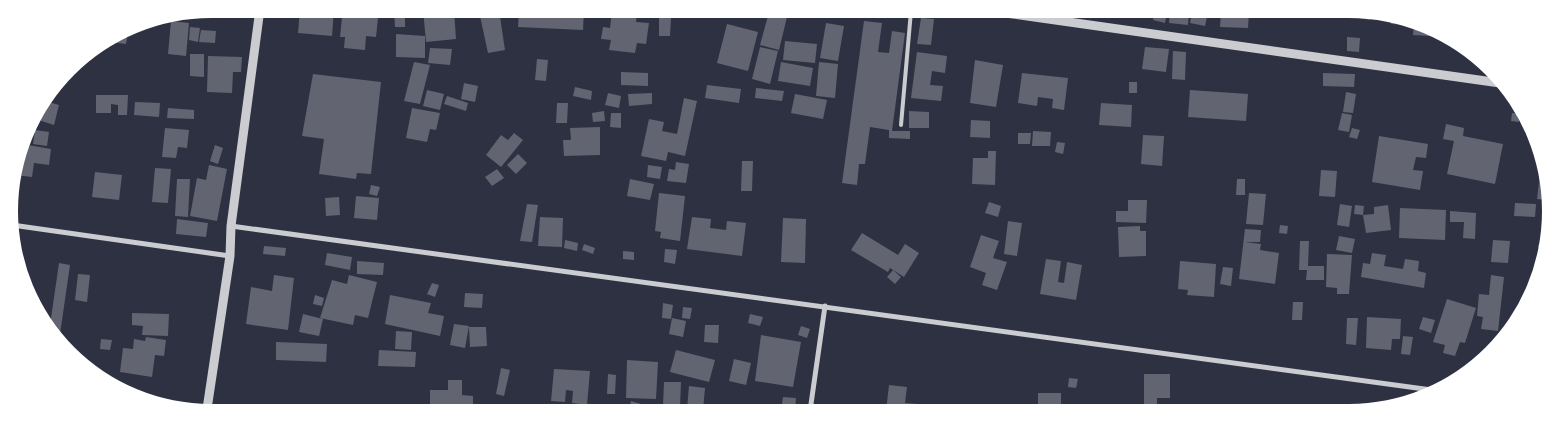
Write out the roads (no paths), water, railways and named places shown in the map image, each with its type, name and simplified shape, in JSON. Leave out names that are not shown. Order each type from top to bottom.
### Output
[{"type":"street","points":[[208,404],[230,256],[231,226],[259,17]]},
{"type":"street","points":[[1033,17],[1492,82]]},
{"type":"street","points":[[18,225],[230,256]]},
{"type":"street","points":[[231,226],[1425,389]]},
{"type":"street","points":[[811,404],[825,306]]},
{"type":"lane","points":[[901,125],[910,17]]}]
